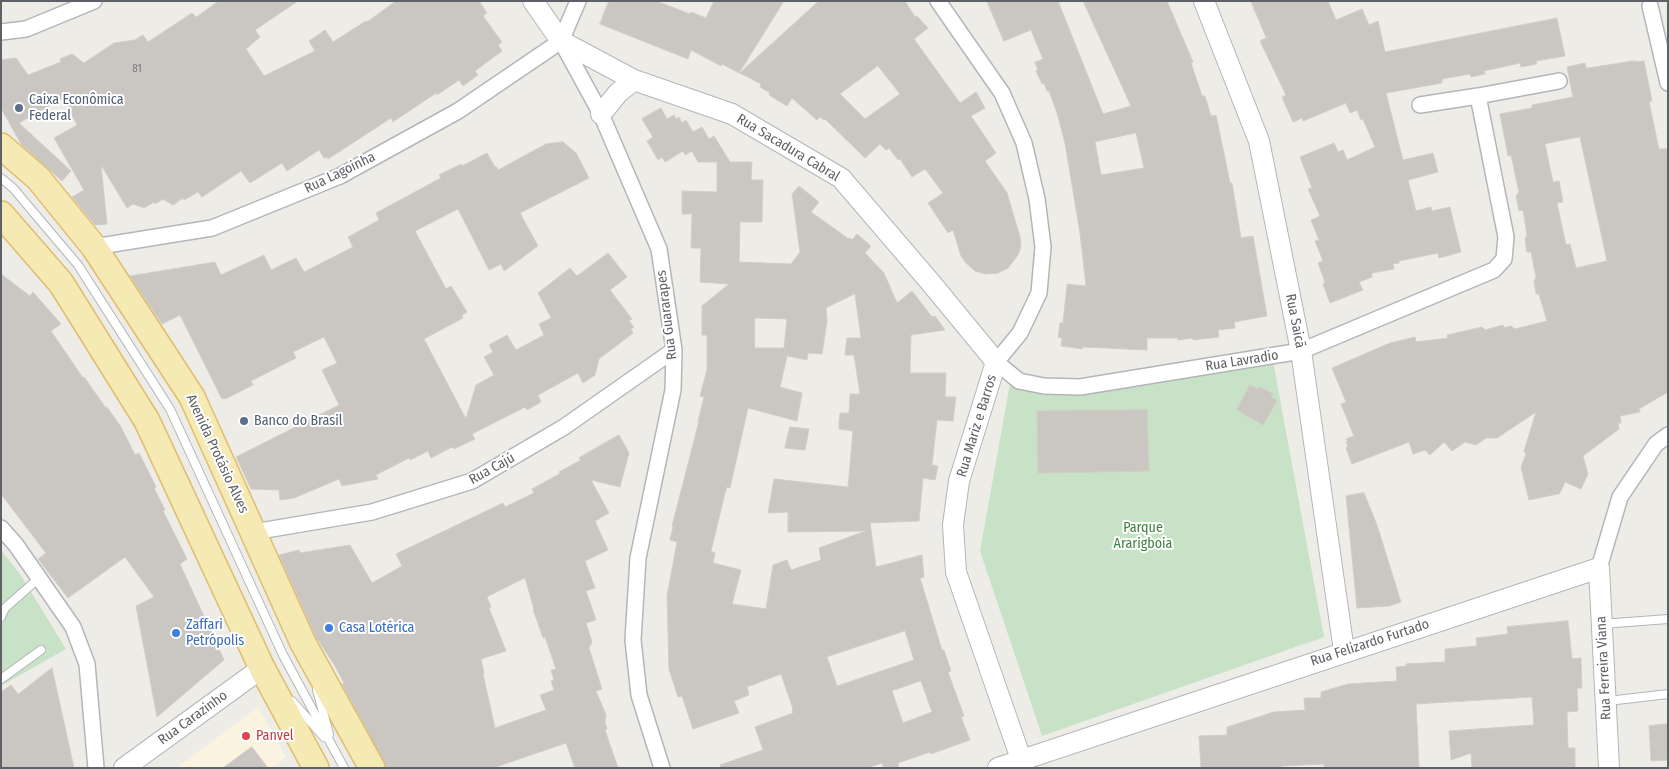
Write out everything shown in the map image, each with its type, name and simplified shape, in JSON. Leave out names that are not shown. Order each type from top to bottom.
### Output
[{"type":"main road","name":"Avenida Protásio Alves","points":[[1,146],[38,178],[94,247],[192,397],[303,643],[372,768]]},
{"type":"main road","points":[[1,214],[62,283],[147,421],[262,668],[316,768]]},
{"type":"street","points":[[1,32],[26,29],[94,1]]},
{"type":"street","name":"Rua Sacadura Cabral","points":[[533,1],[561,41],[634,80],[732,114],[841,178],[996,362]]},
{"type":"street","points":[[561,41],[578,1]]},
{"type":"street","name":"Rua Mariz e Barros","points":[[938,1],[1002,93],[1024,143],[1037,198],[1043,247],[1039,293],[1020,333],[996,362],[959,481],[952,525],[956,572],[1021,759]]},
{"type":"street","name":"Rua Saicã","points":[[1204,1],[1259,141],[1301,351],[1344,651]]},
{"type":"street","points":[[1650,6],[1668,83]]},
{"type":"street","name":"Rua Guararapes","points":[[561,41],[601,114],[659,249],[674,350],[673,390],[638,558],[633,640],[639,695],[662,768]]},
{"type":"street","name":"Rua Lagoinha","points":[[94,247],[212,228],[340,176],[458,111],[561,41]]},
{"type":"street","points":[[601,114],[618,93],[634,80]]},
{"type":"street","points":[[1420,105],[1559,81]]},
{"type":"street","name":"Rua Lavradio","points":[[996,362],[1019,380],[1044,386],[1080,387],[1301,351],[1494,270],[1504,259],[1506,238],[1478,96]]},
{"type":"street","name":"Rua Cajú","points":[[254,532],[372,512],[472,482],[564,427],[674,350]]},
{"type":"street","points":[[1599,568],[1620,497],[1656,444],[1668,435]]},
{"type":"street","points":[[1,528],[16,545],[74,627],[87,664],[96,768]]},
{"type":"street","name":"Rua Felizardo Furtado","points":[[998,768],[1344,651],[1599,568]]},
{"type":"street","name":"Rua Ferreira Viana","points":[[1599,568],[1609,768]]},
{"type":"street","name":"Rua Carazinho","points":[[124,768],[262,668]]},
{"type":"lane","points":[[1,178],[12,188],[78,265],[170,409],[283,656],[344,768]]},
{"type":"lane","points":[[1,617],[5,608],[39,578]]},
{"type":"lane","points":[[1602,624],[1668,619]]},
{"type":"lane","points":[[303,643],[334,748]]},
{"type":"lane","points":[[1,679],[41,650]]},
{"type":"lane","points":[[262,668],[334,748]]},
{"type":"lane","points":[[1607,701],[1668,694]]},
{"type":"shaded area","name":"Panvel","points":[[258,707],[286,757],[272,768],[180,768],[179,766]]},
{"type":"green space","name":"Parque Ararigboia","points":[[1272,356],[1324,637],[1042,736],[980,551],[1010,384],[1054,395]]},
{"type":"green space","points":[[1,550],[20,574],[66,649],[1,686]]},
{"type":"building","points":[[219,1],[298,1],[255,30],[260,37],[246,49],[264,76],[315,51],[309,41],[325,30],[333,42],[367,22],[396,1],[479,1],[487,13],[483,16],[502,42],[498,45],[502,51],[475,71],[478,75],[463,86],[459,80],[393,122],[391,118],[328,159],[327,157],[324,158],[319,150],[287,171],[282,163],[250,183],[241,171],[202,197],[198,192],[184,200],[183,198],[173,205],[163,199],[144,208],[133,204],[127,208],[101,165],[107,224],[95,225],[72,197],[84,190],[54,138],[77,125],[63,98],[19,123],[71,171],[62,181],[21,144],[1,108],[1,60],[16,58],[28,75],[61,62],[60,59],[72,54],[84,63],[114,43],[135,40],[143,35],[148,42],[192,13],[196,17]]},
{"type":"building","points":[[609,1],[656,1],[706,18],[714,1],[784,1],[739,73],[691,50],[688,59],[600,24]]},
{"type":"building","points":[[819,1],[905,1],[915,17],[917,16],[928,28],[914,39],[960,103],[976,92],[985,108],[971,116],[996,153],[985,161],[1007,193],[1020,237],[1021,246],[1018,255],[1008,268],[998,273],[985,274],[975,271],[961,256],[953,230],[948,233],[928,203],[943,193],[925,169],[912,177],[900,159],[898,160],[889,148],[886,150],[880,144],[865,158],[825,119],[820,117],[817,120],[792,98],[787,106],[769,95],[770,93],[760,87],[761,84],[740,73]],"holes":[[[878,66],[900,94],[865,119],[840,94]]]},
{"type":"building","points":[[987,1],[1058,1],[1103,114],[1131,106],[1083,1],[1167,1],[1193,62],[1191,63],[1202,96],[1205,96],[1211,116],[1216,115],[1230,183],[1232,183],[1241,238],[1253,236],[1267,316],[1234,322],[1235,328],[1218,330],[1219,337],[1193,340],[1193,338],[1178,340],[1178,338],[1147,338],[1147,350],[1083,347],[1082,349],[1061,346],[1062,338],[1058,337],[1060,323],[1063,323],[1067,284],[1086,286],[1080,233],[1065,143],[1049,91],[1047,91],[1044,83],[1042,84],[1036,71],[1038,70],[1035,62],[1043,59],[1031,30],[1004,41]],"holes":[[[1136,133],[1144,168],[1101,175],[1095,142]]]},
{"type":"building","points":[[1251,1],[1328,1],[1336,20],[1362,9],[1369,25],[1378,21],[1385,52],[1557,18],[1565,56],[1536,61],[1537,64],[1521,67],[1520,63],[1484,71],[1485,74],[1471,77],[1470,74],[1442,79],[1442,83],[1386,93],[1403,160],[1433,153],[1438,172],[1408,180],[1416,211],[1431,207],[1432,211],[1450,207],[1461,252],[1439,258],[1438,253],[1399,261],[1399,263],[1393,264],[1394,269],[1372,273],[1372,277],[1359,282],[1363,290],[1330,303],[1318,263],[1323,261],[1315,241],[1319,240],[1311,220],[1320,216],[1308,189],[1312,188],[1300,157],[1334,143],[1338,152],[1343,150],[1347,160],[1375,147],[1363,119],[1361,120],[1357,110],[1350,113],[1346,103],[1303,121],[1302,118],[1293,122],[1282,97],[1286,95],[1260,41],[1266,38]]},
{"type":"building","points":[[1644,61],[1652,101],[1649,102],[1659,149],[1668,149],[1668,392],[1639,409],[1640,412],[1620,416],[1621,423],[1618,423],[1619,429],[1583,456],[1588,474],[1581,489],[1565,482],[1558,494],[1529,500],[1521,467],[1536,412],[1497,438],[1486,438],[1476,445],[1465,442],[1452,451],[1444,442],[1430,455],[1425,450],[1413,454],[1409,442],[1352,464],[1346,448],[1348,447],[1346,442],[1348,442],[1346,439],[1354,436],[1341,404],[1346,402],[1332,368],[1390,343],[1415,337],[1416,342],[1448,338],[1447,335],[1482,327],[1485,330],[1503,325],[1504,328],[1511,326],[1515,329],[1547,321],[1539,294],[1536,294],[1534,281],[1536,277],[1531,252],[1527,252],[1525,239],[1527,235],[1523,210],[1519,211],[1516,196],[1519,192],[1511,155],[1508,156],[1500,114],[1532,108],[1532,105],[1573,97],[1567,67],[1585,63],[1586,68]],"holes":[[[1580,137],[1607,261],[1576,268],[1570,244],[1566,245],[1557,203],[1563,202],[1559,181],[1553,182],[1545,144]]]},
{"type":"building","points":[[661,108],[667,119],[674,115],[676,119],[679,117],[682,123],[686,120],[693,132],[702,127],[709,139],[714,136],[730,162],[752,162],[751,180],[763,180],[762,222],[740,222],[739,262],[791,264],[800,252],[792,194],[799,186],[819,202],[811,212],[849,239],[852,240],[857,234],[871,246],[865,253],[884,273],[897,303],[912,291],[932,317],[935,316],[945,330],[911,335],[910,373],[946,373],[945,397],[956,397],[953,421],[937,420],[932,465],[938,466],[935,480],[923,478],[919,521],[870,523],[876,567],[922,555],[924,577],[920,578],[942,650],[944,650],[951,671],[948,672],[964,716],[961,717],[970,740],[898,763],[899,768],[884,768],[882,763],[867,768],[721,768],[720,765],[763,750],[755,727],[793,713],[781,674],[747,687],[749,695],[734,701],[739,713],[693,729],[682,696],[678,697],[669,669],[667,596],[677,542],[670,540],[704,397],[700,396],[707,370],[707,335],[702,335],[702,306],[729,284],[700,282],[701,248],[691,248],[692,214],[682,214],[682,191],[717,192],[717,162],[698,162],[692,151],[685,155],[683,151],[665,162],[662,157],[658,160],[647,141],[653,137],[642,119]],"holes":[[[855,294],[861,338],[847,338],[845,355],[854,355],[860,394],[850,394],[849,413],[840,413],[839,422],[839,429],[853,431],[848,487],[774,479],[768,513],[788,512],[788,532],[866,531],[819,548],[821,560],[791,570],[787,560],[773,565],[766,609],[732,604],[741,570],[713,563],[715,553],[711,551],[725,493],[727,487],[730,488],[748,408],[797,421],[802,393],[780,387],[787,356],[807,360],[808,353],[822,354],[827,321],[826,308]],[[755,318],[787,319],[784,348],[755,348]],[[905,631],[914,660],[837,686],[827,657]],[[921,681],[932,712],[903,723],[892,691]]]},
{"type":"building","points":[[563,142],[576,153],[589,178],[520,213],[538,246],[504,271],[501,264],[489,270],[458,209],[415,231],[446,289],[451,286],[467,312],[462,315],[463,318],[424,339],[466,419],[476,385],[494,375],[484,357],[493,352],[489,345],[507,335],[516,350],[544,335],[539,324],[551,318],[538,293],[570,268],[577,276],[608,253],[627,277],[610,290],[632,319],[629,321],[634,327],[631,329],[633,333],[599,359],[595,375],[583,383],[578,373],[538,395],[541,402],[527,410],[525,407],[472,434],[475,439],[454,449],[452,447],[431,458],[428,451],[410,460],[409,458],[376,475],[378,479],[342,486],[339,479],[294,498],[280,500],[279,490],[251,489],[236,457],[339,405],[322,370],[337,363],[324,337],[293,352],[296,358],[251,381],[253,385],[222,399],[180,315],[162,324],[130,276],[215,262],[221,275],[264,255],[271,270],[296,258],[304,272],[353,247],[348,237],[379,220],[376,213],[441,178],[439,175],[487,153],[498,170],[546,144]]},
{"type":"building","points":[[1,274],[30,296],[33,292],[61,324],[51,331],[83,378],[121,427],[135,455],[139,453],[156,487],[154,488],[165,510],[163,511],[187,559],[180,564],[224,660],[157,717],[136,606],[154,597],[125,557],[68,598],[38,559],[46,553],[1,494]]},
{"type":"building","points":[[1250,385],[1258,389],[1260,387],[1273,394],[1271,397],[1277,401],[1263,425],[1237,410]]},
{"type":"building","points":[[1147,410],[1149,471],[1038,473],[1037,411]]},
{"type":"building","points":[[790,427],[809,429],[805,450],[785,448]]},
{"type":"building","points":[[619,435],[629,453],[620,487],[591,480],[609,513],[595,521],[608,550],[585,561],[595,588],[586,591],[596,620],[586,623],[592,642],[589,648],[602,689],[596,691],[606,715],[605,723],[607,729],[605,730],[618,768],[575,768],[566,743],[493,768],[387,768],[342,684],[344,683],[335,666],[316,637],[279,555],[299,550],[300,553],[350,545],[372,583],[402,566],[396,554],[503,503],[505,507],[534,493],[532,489],[581,460],[579,458]],"holes":[[[525,578],[543,638],[545,637],[556,669],[551,670],[554,680],[551,681],[554,690],[540,695],[546,710],[495,728],[481,659],[506,651],[489,608],[491,607],[487,597]]]},
{"type":"building","points":[[1364,493],[1377,525],[1401,602],[1389,606],[1357,608],[1346,496]]},
{"type":"building","points":[[1568,621],[1572,659],[1581,658],[1582,688],[1577,688],[1578,711],[1567,712],[1568,748],[1575,748],[1575,768],[1472,768],[1471,753],[1451,760],[1449,731],[1534,725],[1532,697],[1416,704],[1419,768],[1324,768],[1324,764],[1282,766],[1282,768],[1201,768],[1199,736],[1227,735],[1227,727],[1274,712],[1305,710],[1304,698],[1321,698],[1321,692],[1348,684],[1397,681],[1396,667],[1407,666],[1406,664],[1445,662],[1445,649],[1477,646],[1476,638],[1508,634],[1507,627]]},
{"type":"building","points":[[52,668],[74,768],[1,768],[1,692],[11,685],[18,694]]},
{"type":"building","points":[[1668,724],[1668,760],[1651,761],[1649,726]]},
{"type":"building","name":"Panvel","points":[[252,747],[268,768],[223,768],[246,751]]},
{"type":"place","name":"Caixa Econômica Federal","points":[[19,108]]},
{"type":"place","name":"Banco do Brasil","points":[[244,421]]},
{"type":"place","name":"Casa Lotérica","points":[[329,628]]},
{"type":"place","name":"Zaffari Petrópolis","points":[[176,633]]},
{"type":"place","name":"Panvel","points":[[246,736]]}]
